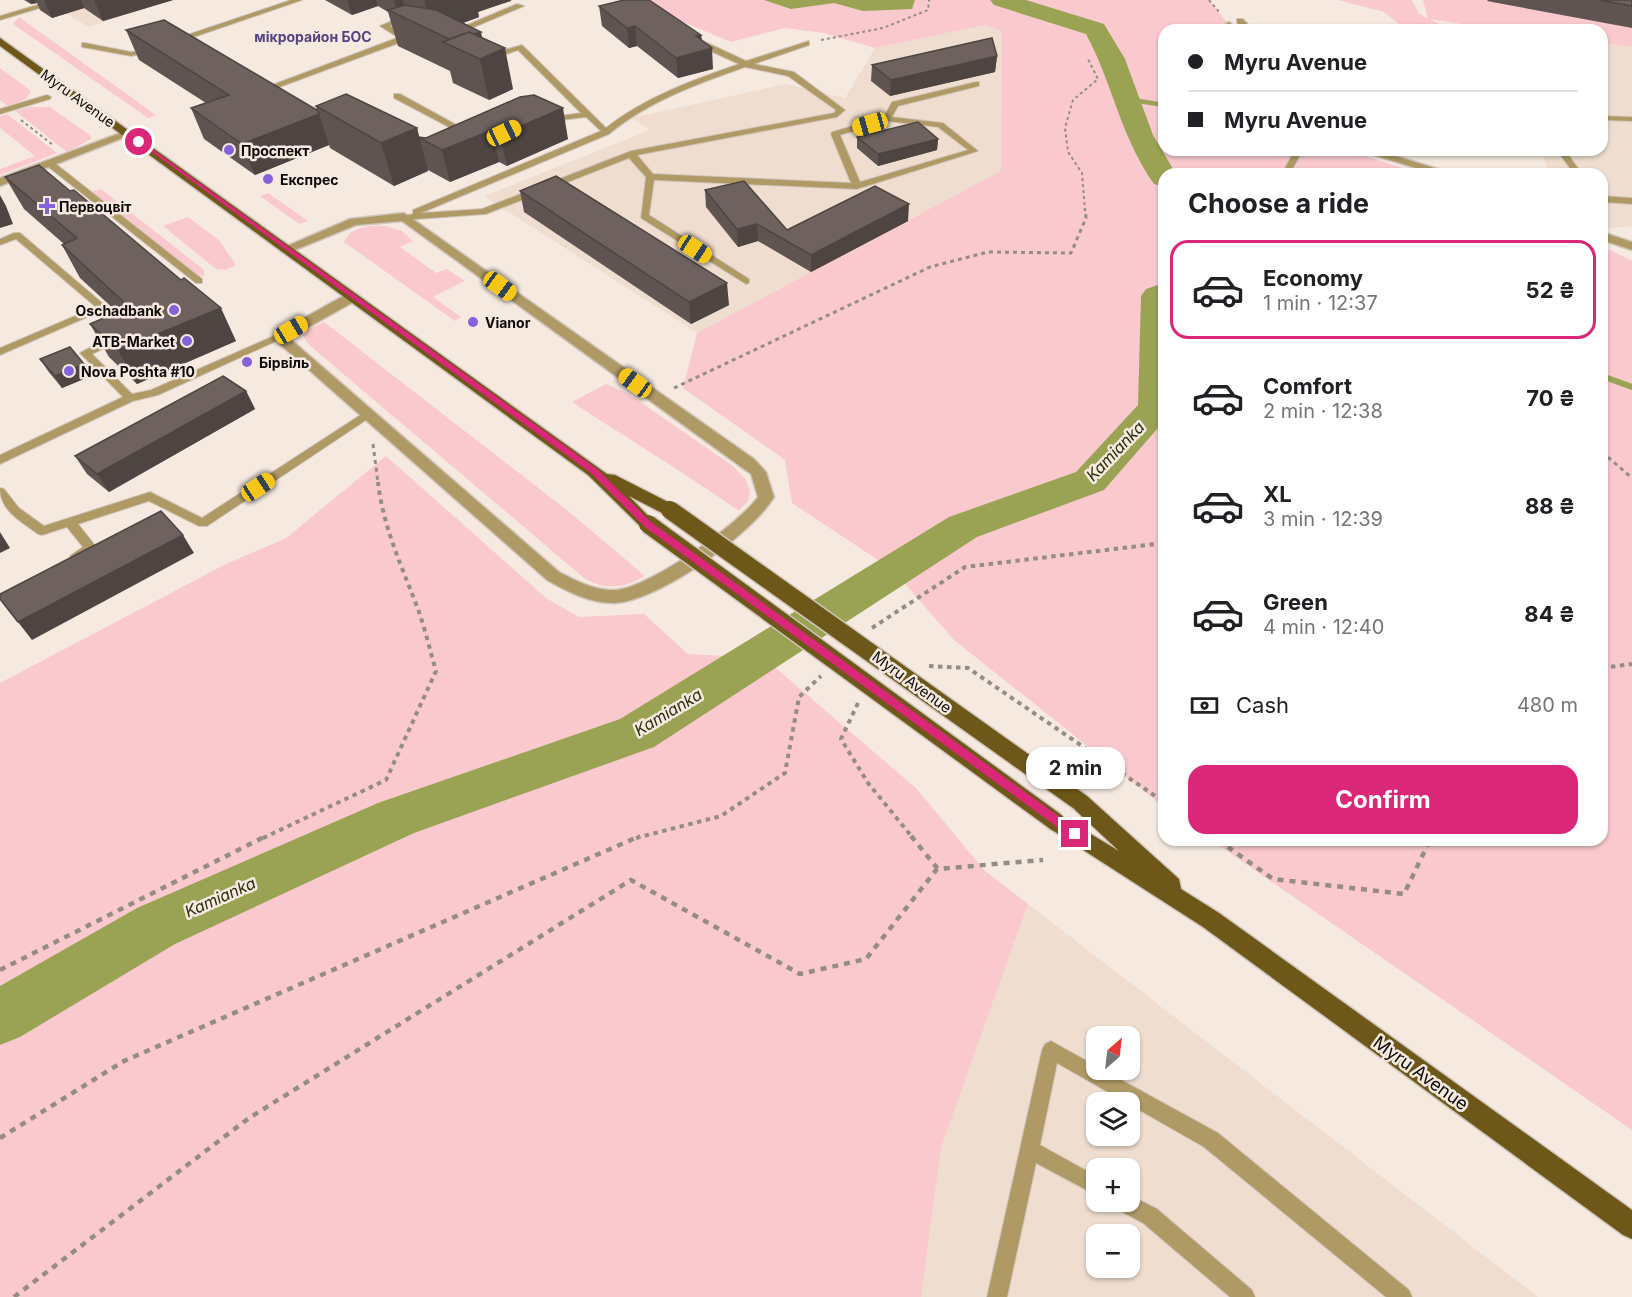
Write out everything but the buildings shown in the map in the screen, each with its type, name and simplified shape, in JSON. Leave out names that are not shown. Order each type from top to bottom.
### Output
[{"type":"main road","name":"Myru Avenue","points":[[0,41],[594,471],[670,510],[1080,802],[1211,920]]},
{"type":"main road","name":"Myru Avenue","points":[[594,471],[648,524],[1056,822],[1211,920],[1632,1226]]},
{"type":"street","points":[[0,182],[127,134]]},
{"type":"street","points":[[1385,156],[1427,168]]},
{"type":"street","points":[[286,249],[354,222],[404,217],[749,463],[758,472],[766,497],[758,510],[743,524],[661,582],[635,594],[616,597],[593,596],[573,589],[553,576],[368,414],[287,332],[352,297]]},
{"type":"street","points":[[1608,238],[1632,246]]},
{"type":"lane","points":[[0,18],[62,0]]},
{"type":"lane","points":[[195,50],[179,39],[298,0]]},
{"type":"lane","points":[[448,35],[520,6]]},
{"type":"lane","points":[[261,89],[417,36],[397,33],[384,26],[416,14]]},
{"type":"lane","points":[[1240,21],[1243,24]]},
{"type":"lane","points":[[404,217],[483,212],[631,154],[837,115],[841,110],[791,74],[748,65],[710,50],[690,37]]},
{"type":"lane","points":[[174,45],[184,43]]},
{"type":"lane","points":[[404,217],[606,132],[622,117],[680,90],[806,43]]},
{"type":"lane","points":[[85,45],[131,54],[165,48]]},
{"type":"lane","points":[[476,46],[487,46],[504,53],[519,47],[606,132]]},
{"type":"lane","points":[[251,84],[270,95]]},
{"type":"lane","points":[[887,119],[896,104],[976,84]]},
{"type":"lane","points":[[397,96],[475,137]]},
{"type":"lane","points":[[4,111],[47,97]]},
{"type":"lane","points":[[542,121],[588,114]]},
{"type":"lane","points":[[1608,118],[1632,118]]},
{"type":"lane","points":[[631,154],[650,177],[857,186],[974,151],[940,125],[887,119],[835,135],[857,186]]},
{"type":"lane","points":[[49,163],[199,281]]},
{"type":"lane","points":[[650,177],[644,216],[746,281]]},
{"type":"lane","points":[[1608,199],[1632,201]]},
{"type":"lane","points":[[0,242],[17,235],[103,308],[94,321],[0,352]]},
{"type":"lane","points":[[94,321],[113,340],[86,353],[130,398]]},
{"type":"lane","points":[[0,460],[130,398],[154,393],[287,332]]},
{"type":"lane","points":[[0,492],[15,511],[42,531],[150,496],[203,524],[368,414]]},
{"type":"lane","points":[[61,564],[91,548],[70,522]]},
{"type":"lane","points":[[997,1297],[1051,1050],[1211,1140],[1402,1297]]},
{"type":"lane","points":[[1029,1149],[1086,1180]]},
{"type":"lane","points":[[1140,1211],[1150,1216],[1245,1297]]},
{"type":"path","points":[[806,43],[884,28],[928,10],[929,0]]},
{"type":"path","points":[[654,397],[930,267],[988,252],[1071,253],[1086,218],[1082,173],[1068,152],[1065,128],[1073,100],[1098,80],[1088,59]]},
{"type":"path","points":[[4,111],[54,146]]},
{"type":"path","points":[[0,970],[218,859],[386,780],[436,671],[418,610],[394,552],[380,502],[368,414]]},
{"type":"path","points":[[1608,457],[1632,478]]},
{"type":"path","points":[[867,633],[885,617],[964,567],[1158,544]]},
{"type":"path","points":[[1608,667],[1632,664]]},
{"type":"path","points":[[0,1138],[124,1061],[645,834],[721,816],[785,773],[799,697],[824,673]]},
{"type":"path","points":[[1102,758],[1158,798]]},
{"type":"path","points":[[1226,846],[1273,879],[1404,894],[1427,846]]},
{"type":"path","points":[[14,1297],[249,1118],[631,880],[800,974],[866,958],[937,869],[1043,860]]},
{"type":"shaded area","points":[[45,0],[173,0],[88,27]]},
{"type":"shaded area","points":[[643,0],[1209,0],[1228,24],[1158,24],[1158,156],[1365,156],[1403,168],[1158,168],[1158,802],[954,640],[893,570],[792,503],[785,460],[683,388],[697,333],[1001,171],[1002,31],[985,25],[875,48],[824,33],[785,28],[731,42],[650,8]]},
{"type":"shaded area","points":[[764,0],[915,0],[912,9],[863,11],[834,3],[791,9]]},
{"type":"shaded area","points":[[1338,0],[1412,0],[1419,14],[1440,24],[1399,24],[1384,12]]},
{"type":"shaded area","points":[[1423,0],[1632,0],[1632,47],[1608,44],[1608,24],[1463,24],[1428,19]]},
{"type":"shaded area","points":[[19,17],[156,115],[148,118],[13,24]]},
{"type":"shaded area","points":[[985,25],[1002,31],[1002,171],[697,333],[484,196],[650,130],[631,118],[785,84],[845,98],[875,48]]},
{"type":"shaded area","points":[[1608,44],[1632,47],[1632,226],[1608,227],[1608,168],[1547,168],[1543,156],[1608,156]]},
{"type":"shaded area","points":[[0,68],[31,91],[26,99],[9,107],[0,100]]},
{"type":"shaded area","points":[[29,107],[50,107],[91,136],[91,139],[67,152],[15,111]]},
{"type":"shaded area","points":[[7,114],[57,153],[0,175],[0,169],[35,156],[0,128],[0,116]]},
{"type":"shaded area","points":[[101,189],[204,270],[204,276],[197,275],[91,192]]},
{"type":"shaded area","points":[[268,193],[308,221],[299,224],[260,196]]},
{"type":"shaded area","points":[[188,217],[220,241],[236,265],[225,270],[216,269],[163,226]]},
{"type":"shaded area","points":[[368,226],[386,226],[402,231],[413,241],[400,247],[436,273],[447,269],[465,281],[433,297],[461,317],[455,321],[344,242],[356,230]]},
{"type":"shaded area","points":[[1608,249],[1632,261],[1632,1130],[1220,846],[1608,846]]},
{"type":"shaded area","points":[[324,322],[568,511],[645,576],[630,583],[615,586],[600,585],[584,578],[308,344],[303,335],[304,331]]},
{"type":"shaded area","points":[[606,384],[627,393],[733,466],[746,480],[750,491],[748,501],[739,511],[572,402]]},
{"type":"shaded area","points":[[386,456],[546,598],[579,617],[644,614],[688,654],[764,658],[916,788],[984,870],[1028,904],[941,1148],[921,1297],[0,1297],[0,683],[224,565],[286,538]]},
{"type":"shaded area","points":[[1028,904],[1538,1297],[921,1297],[941,1148]]},
{"type":"waterway","name":"Kamianka","points":[[1002,0],[1095,29],[1112,59],[1139,135],[1158,168]]},
{"type":"waterway","points":[[1126,99],[1158,104]]},
{"type":"waterway","name":"Kamianka","points":[[0,1017],[156,926],[396,818],[637,733],[963,527],[1090,481],[1156,407],[1158,296]]},
{"type":"waterway","points":[[1608,378],[1632,387]]},
{"type":"place","name":"Проспект","points":[[229,150]]},
{"type":"place","name":"Експрес","points":[[268,179]]},
{"type":"place","name":"Первоцвіт","points":[[47,206]]},
{"type":"place","name":"Oschadbank","points":[[174,310]]},
{"type":"place","name":"Vianor","points":[[473,322]]},
{"type":"place","name":"ATB-Market","points":[[187,341]]},
{"type":"place","name":"Бірвіль","points":[[247,362]]},
{"type":"place","name":"Nova Poshta #10","points":[[69,371]]},
{"type":"district","name":"мікрорайон БОС","points":[[313,36]]},
{"type":"route","points":[[139,142],[594,471],[648,524],[1075,834]]}]
